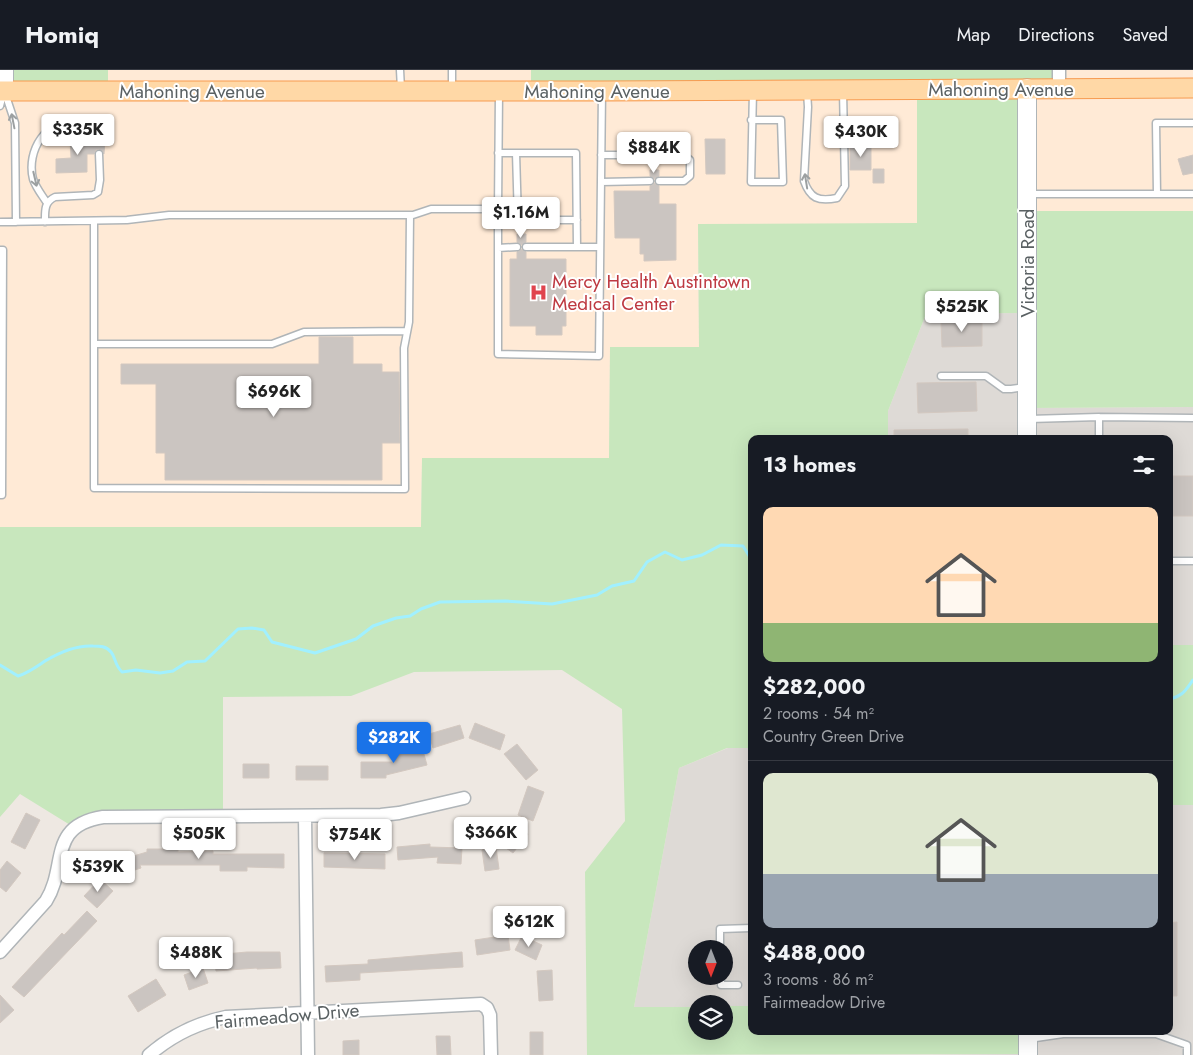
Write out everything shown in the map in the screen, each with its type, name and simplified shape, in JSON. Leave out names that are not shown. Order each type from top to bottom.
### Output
[{"type":"main road","name":"Mahoning Avenue","points":[[1,96],[401,91],[1027,88],[1059,79],[1193,88]]},
{"type":"street","points":[[1,96],[4,70]]},
{"type":"street","name":"Victoria Road","points":[[1027,88],[1027,435]]},
{"type":"street","points":[[0,952],[46,900],[55,884],[58,858],[62,845],[68,835],[81,824],[94,818],[381,815],[399,813],[464,798]]},
{"type":"street","points":[[305,816],[308,1055]]},
{"type":"street","name":"Fairmeadow Drive","points":[[149,1055],[184,1031],[215,1019],[308,1012],[474,1004],[485,1006],[489,1010],[490,1055]]},
{"type":"lane","points":[[400,70],[401,91]]},
{"type":"lane","points":[[452,70],[452,91]]},
{"type":"lane","points":[[807,90],[808,107],[804,181],[808,192],[817,199],[828,200],[836,198],[845,186],[843,89]]},
{"type":"lane","points":[[751,120],[781,120],[783,182],[751,182],[751,120],[753,90]]},
{"type":"lane","points":[[499,91],[498,354],[599,356],[602,91]]},
{"type":"lane","points":[[1,96],[14,123],[16,222]]},
{"type":"lane","points":[[47,203],[36,187],[33,177],[34,152],[41,136],[56,124],[72,121],[95,128],[99,141]]},
{"type":"lane","points":[[1156,194],[1156,123],[1193,123]]},
{"type":"lane","points":[[498,153],[576,153],[577,247]]},
{"type":"lane","points":[[516,153],[518,220],[577,220]]},
{"type":"lane","points":[[45,222],[45,208],[47,203],[55,197],[92,195],[98,192],[99,154]]},
{"type":"lane","points":[[601,155],[684,155],[690,160],[690,176],[684,181],[659,181]]},
{"type":"lane","points":[[601,182],[650,181]]},
{"type":"lane","points":[[1027,194],[1193,194]]},
{"type":"lane","points":[[0,222],[130,220],[169,215],[410,215],[431,209],[498,209]]},
{"type":"lane","points":[[94,221],[94,488],[404,489],[404,348],[409,322],[410,215]]},
{"type":"lane","points":[[498,248],[517,247]]},
{"type":"lane","points":[[526,247],[600,247]]},
{"type":"lane","points":[[0,250],[3,250],[2,495],[0,495]]},
{"type":"lane","points":[[94,344],[272,344],[304,332],[407,331]]},
{"type":"lane","points":[[941,376],[986,376],[1004,389],[1027,386]]},
{"type":"lane","points":[[1099,418],[1099,435]]},
{"type":"lane","points":[[1027,419],[1193,418]]},
{"type":"lane","points":[[1173,561],[1193,561]]},
{"type":"lane","points":[[720,940],[720,929],[748,928]]},
{"type":"lane","points":[[733,985],[738,985]]},
{"type":"lane","points":[[1028,1042],[1059,1035]]},
{"type":"lane","points":[[1159,1035],[1187,1044],[1187,1055]]},
{"type":"shaded area","points":[[0,70],[108,90],[108,70],[531,70],[531,90],[1059,70],[1193,70],[1193,211],[1027,211],[1027,224],[698,224],[699,347],[610,347],[609,458],[422,458],[421,527],[0,527]]},
{"type":"shaded area","points":[[1027,313],[1027,408],[1193,407],[1193,645],[1173,645],[1173,435],[888,435],[888,411],[926,314]]},
{"type":"shaded area","points":[[728,748],[748,748],[748,1006],[733,1006],[733,995],[688,995],[688,1007],[634,1007],[679,768]]},
{"type":"shaded area","points":[[1173,805],[1193,805],[1193,1055],[931,1055],[1027,1054],[1028,1035],[1173,1035]]},
{"type":"green space","points":[[4,70],[108,70],[108,91],[4,91]]},
{"type":"green space","points":[[531,70],[1059,70],[1059,88],[1027,88],[1027,211],[1193,211],[1193,407],[1027,408],[1027,313],[926,314],[888,411],[888,435],[748,435],[748,748],[727,748],[679,768],[634,1007],[688,1007],[688,1040],[733,1040],[733,1006],[748,1006],[748,1035],[1028,1035],[1028,1054],[587,1055],[585,872],[625,821],[622,709],[562,670],[414,672],[351,696],[223,697],[223,816],[103,817],[75,828],[20,794],[0,817],[0,527],[421,527],[422,458],[609,458],[610,347],[699,347],[698,224],[917,223],[917,89],[531,91]]},
{"type":"green space","points":[[1173,645],[1193,645],[1193,805],[1173,805]]},
{"type":"building","points":[[70,137],[87,137],[87,141],[94,141],[98,146],[102,145],[105,141],[104,154],[99,149],[94,154],[87,154],[87,172],[56,173],[56,159],[71,158]]},
{"type":"building","points":[[705,139],[725,139],[725,174],[706,174]]},
{"type":"building","points":[[871,145],[871,170],[850,170],[850,146]]},
{"type":"building","points":[[1193,155],[1193,173],[1183,175],[1178,159]]},
{"type":"building","points":[[873,169],[884,169],[884,183],[873,183]]},
{"type":"building","points":[[650,170],[659,170],[659,176],[654,179],[650,176]]},
{"type":"building","points":[[654,183],[659,186],[659,204],[676,204],[676,260],[644,261],[644,254],[640,254],[640,238],[615,238],[614,191],[650,191],[650,186]]},
{"type":"building","points":[[517,234],[526,234],[526,242],[521,245],[517,242]]},
{"type":"building","name":"Mercy Health Austintown Medical Center","points":[[521,249],[526,252],[526,259],[566,259],[566,326],[562,326],[562,335],[536,335],[536,326],[510,326],[510,259],[517,259],[517,252]]},
{"type":"building","points":[[982,320],[982,346],[942,347],[941,321]]},
{"type":"building","points":[[319,337],[353,337],[353,364],[382,364],[382,372],[399,372],[400,443],[382,443],[382,480],[165,480],[165,453],[156,453],[156,384],[121,384],[121,364],[319,364]]},
{"type":"building","points":[[976,382],[977,411],[918,413],[917,383]]},
{"type":"building","points":[[968,429],[968,435],[894,435],[894,430]]},
{"type":"building","points":[[1173,476],[1193,476],[1193,516],[1173,516]]},
{"type":"building","points":[[475,723],[505,735],[500,750],[469,738]]},
{"type":"building","points":[[460,725],[464,738],[433,748],[429,734]]},
{"type":"building","points":[[517,744],[538,770],[526,780],[504,754]]},
{"type":"building","points":[[422,747],[427,765],[386,775],[386,778],[361,778],[361,762],[393,762],[391,754]]},
{"type":"building","points":[[243,764],[269,764],[269,778],[243,778]]},
{"type":"building","points":[[296,766],[328,766],[328,780],[296,780]]},
{"type":"building","points":[[528,786],[544,792],[533,821],[518,815]]},
{"type":"building","points":[[26,813],[40,820],[25,849],[11,842]]},
{"type":"building","points":[[514,824],[528,834],[513,853],[499,843]]},
{"type":"building","points":[[430,844],[430,847],[462,848],[461,864],[437,863],[438,857],[398,860],[397,847]]},
{"type":"building","points":[[496,847],[499,869],[485,871],[482,850]]},
{"type":"building","points":[[147,849],[178,849],[178,852],[213,851],[213,854],[284,854],[284,868],[247,867],[247,871],[220,871],[220,865],[140,865],[141,868],[116,876],[113,862],[147,852]]},
{"type":"building","points":[[324,853],[385,854],[385,869],[324,867]]},
{"type":"building","points":[[7,861],[21,873],[6,892],[0,887],[0,870]]},
{"type":"building","points":[[100,879],[113,891],[97,908],[84,896]]},
{"type":"building","points":[[87,911],[97,921],[24,997],[12,987],[62,933],[64,935]]},
{"type":"building","points":[[1173,922],[1177,922],[1177,996],[1173,996]]},
{"type":"building","points":[[508,935],[510,950],[477,955],[475,940]]},
{"type":"building","points":[[522,936],[542,945],[536,960],[515,950]]},
{"type":"building","points":[[280,952],[281,968],[216,971],[214,955]]},
{"type":"building","points":[[462,952],[463,967],[360,973],[360,980],[326,982],[325,966],[368,964],[368,960]]},
{"type":"building","points":[[203,968],[208,983],[189,990],[184,975]]},
{"type":"building","points":[[552,970],[553,1000],[539,1001],[537,971]]},
{"type":"building","points":[[156,979],[166,995],[138,1012],[128,996]]},
{"type":"building","points":[[0,995],[14,1010],[0,1023]]},
{"type":"building","points":[[530,1032],[543,1032],[543,1055],[530,1055]]},
{"type":"building","points":[[436,1036],[450,1036],[451,1055],[437,1055]]},
{"type":"building","points":[[359,1040],[359,1055],[343,1055],[343,1041]]},
{"type":"waterway","points":[[0,665],[18,676],[29,672],[62,652],[80,647],[98,646],[105,647],[111,652],[122,672],[136,670],[160,673],[173,671],[187,662],[205,661],[238,629],[252,628],[264,630],[272,642],[315,653],[356,639],[373,626],[396,618],[410,616],[421,609],[440,602],[506,601],[552,604],[597,595],[612,586],[634,581],[647,562],[665,552],[682,560],[702,555],[721,545],[743,546],[748,554]]},
{"type":"waterway","points":[[1173,698],[1181,695],[1193,680]]},
{"type":"place","name":"Mercy Health Austintown Medical Center","points":[[538,292]]}]
